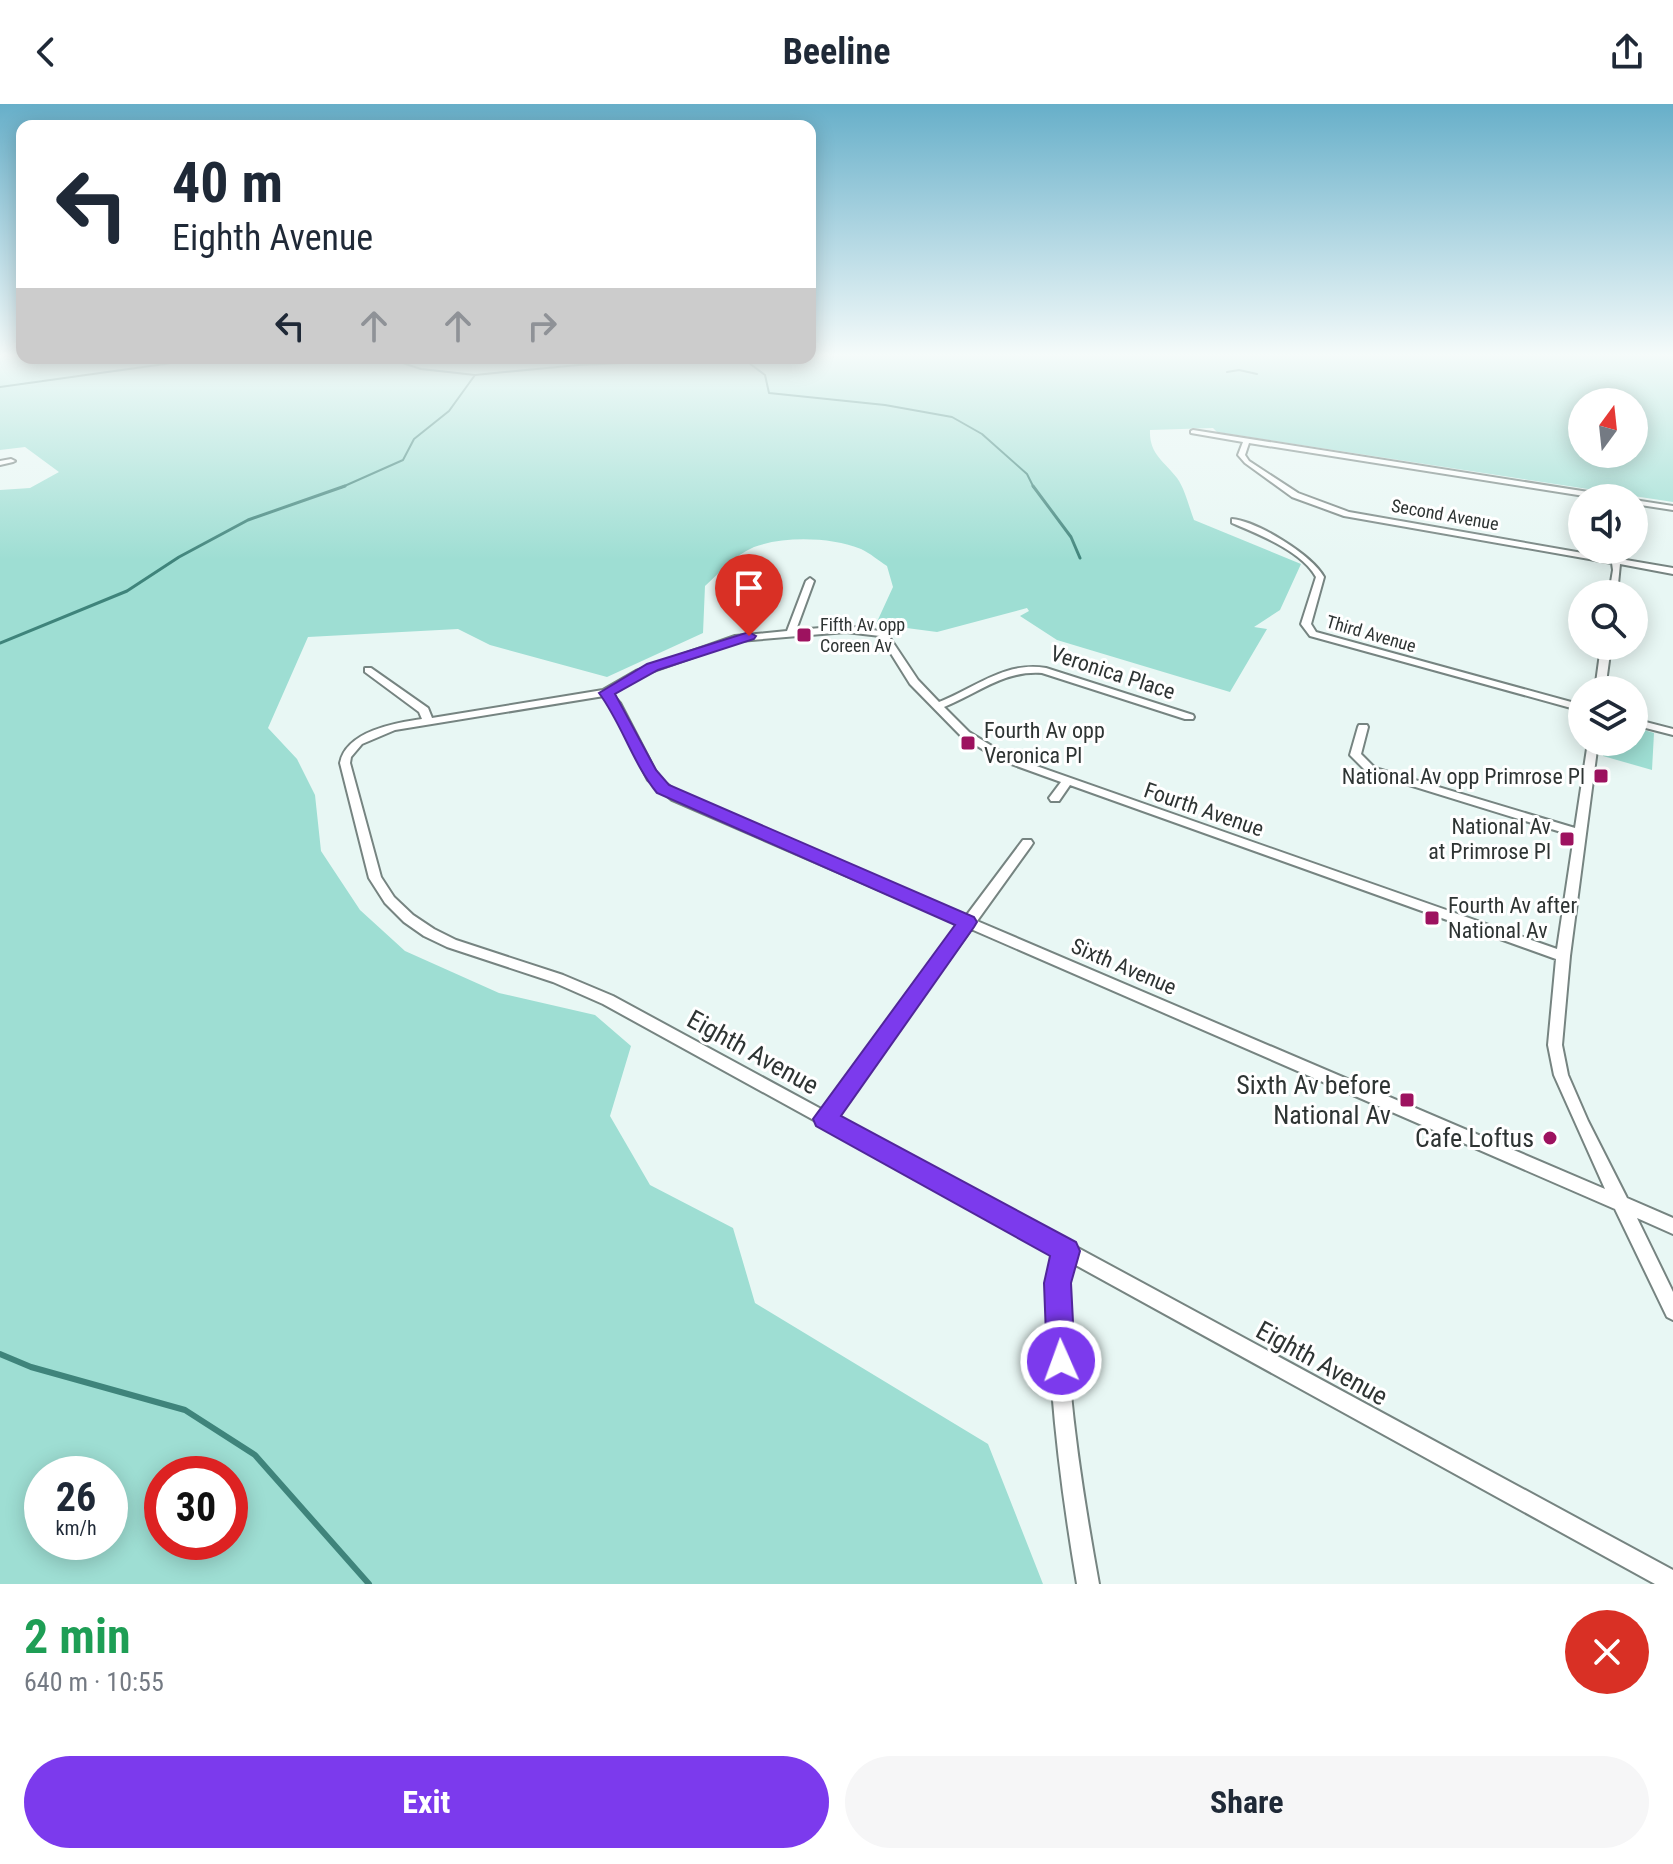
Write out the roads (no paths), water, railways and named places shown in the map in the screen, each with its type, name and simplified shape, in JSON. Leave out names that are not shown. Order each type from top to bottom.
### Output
[{"type":"street","points":[[1197,434],[1568,492]]},
{"type":"street","name":"Second Avenue","points":[[1246,442],[1241,455],[1247,462],[1295,495],[1318,505],[1374,519],[1568,553]]},
{"type":"street","points":[[0,463],[11,461]]},
{"type":"street","points":[[1648,504],[1673,508]]},
{"type":"street","name":"Third Avenue","points":[[1235,521],[1305,559],[1318,570],[1320,577],[1306,624],[1313,634],[1568,704]]},
{"type":"street","name":"Second Avenue","points":[[1633,564],[1673,571]]},
{"type":"street","points":[[606,693],[639,673],[728,641],[791,632],[810,581]]},
{"type":"street","name":"Fourth Avenue","points":[[791,632],[846,629],[878,632],[888,639],[914,682],[965,734],[993,752],[1067,782],[1563,956]]},
{"type":"street","name":"Veronica Place","points":[[937,706],[960,699],[1007,671],[1024,667],[1051,672],[1189,717]]},
{"type":"street","points":[[368,670],[424,710],[428,720]]},
{"type":"street","name":"Eighth Avenue","points":[[606,693],[428,720],[366,736],[346,757],[346,769],[383,893],[432,935],[450,946],[581,988],[1673,1582]]},
{"type":"street","name":"Sixth Avenue","points":[[606,693],[615,703],[648,771],[663,789],[1673,1226]]},
{"type":"street","points":[[1648,726],[1673,732]]},
{"type":"street","points":[[1363,727],[1355,755],[1371,770],[1580,834]]},
{"type":"street","points":[[1591,756],[1563,956],[1555,1045],[1561,1075],[1673,1311]]},
{"type":"street","points":[[1055,798],[1067,782]]},
{"type":"street","points":[[825,1119],[1027,843]]},
{"type":"street","points":[[1067,1251],[1061,1261],[1058,1283],[1062,1387],[1075,1514],[1088,1584]]},
{"type":"waterway","points":[[343,487],[403,460],[414,439],[435,422]]},
{"type":"waterway","points":[[961,422],[982,434],[1027,474],[1033,486]]},
{"type":"waterway","points":[[1033,486],[1071,537],[1080,558]]},
{"type":"waterway","points":[[0,643],[127,591],[179,557],[248,520],[343,487]]},
{"type":"waterway","points":[[0,1354],[31,1367],[185,1410],[255,1455],[369,1584]]},
{"type":"place","name":"Fifth Av opp Coreen Av","points":[[804,635]]},
{"type":"place","name":"Fourth Av opp Veronica Pl","points":[[968,743]]},
{"type":"place","name":"National Av opp Primrose Pl","points":[[1601,776]]},
{"type":"place","name":"National Av at Primrose Pl","points":[[1567,839]]},
{"type":"place","name":"Fourth Av after National Av","points":[[1432,918]]},
{"type":"place","name":"Sixth Av before National Av","points":[[1407,1100]]},
{"type":"place","name":"Cafe Loftus","points":[[1550,1138]]}]
